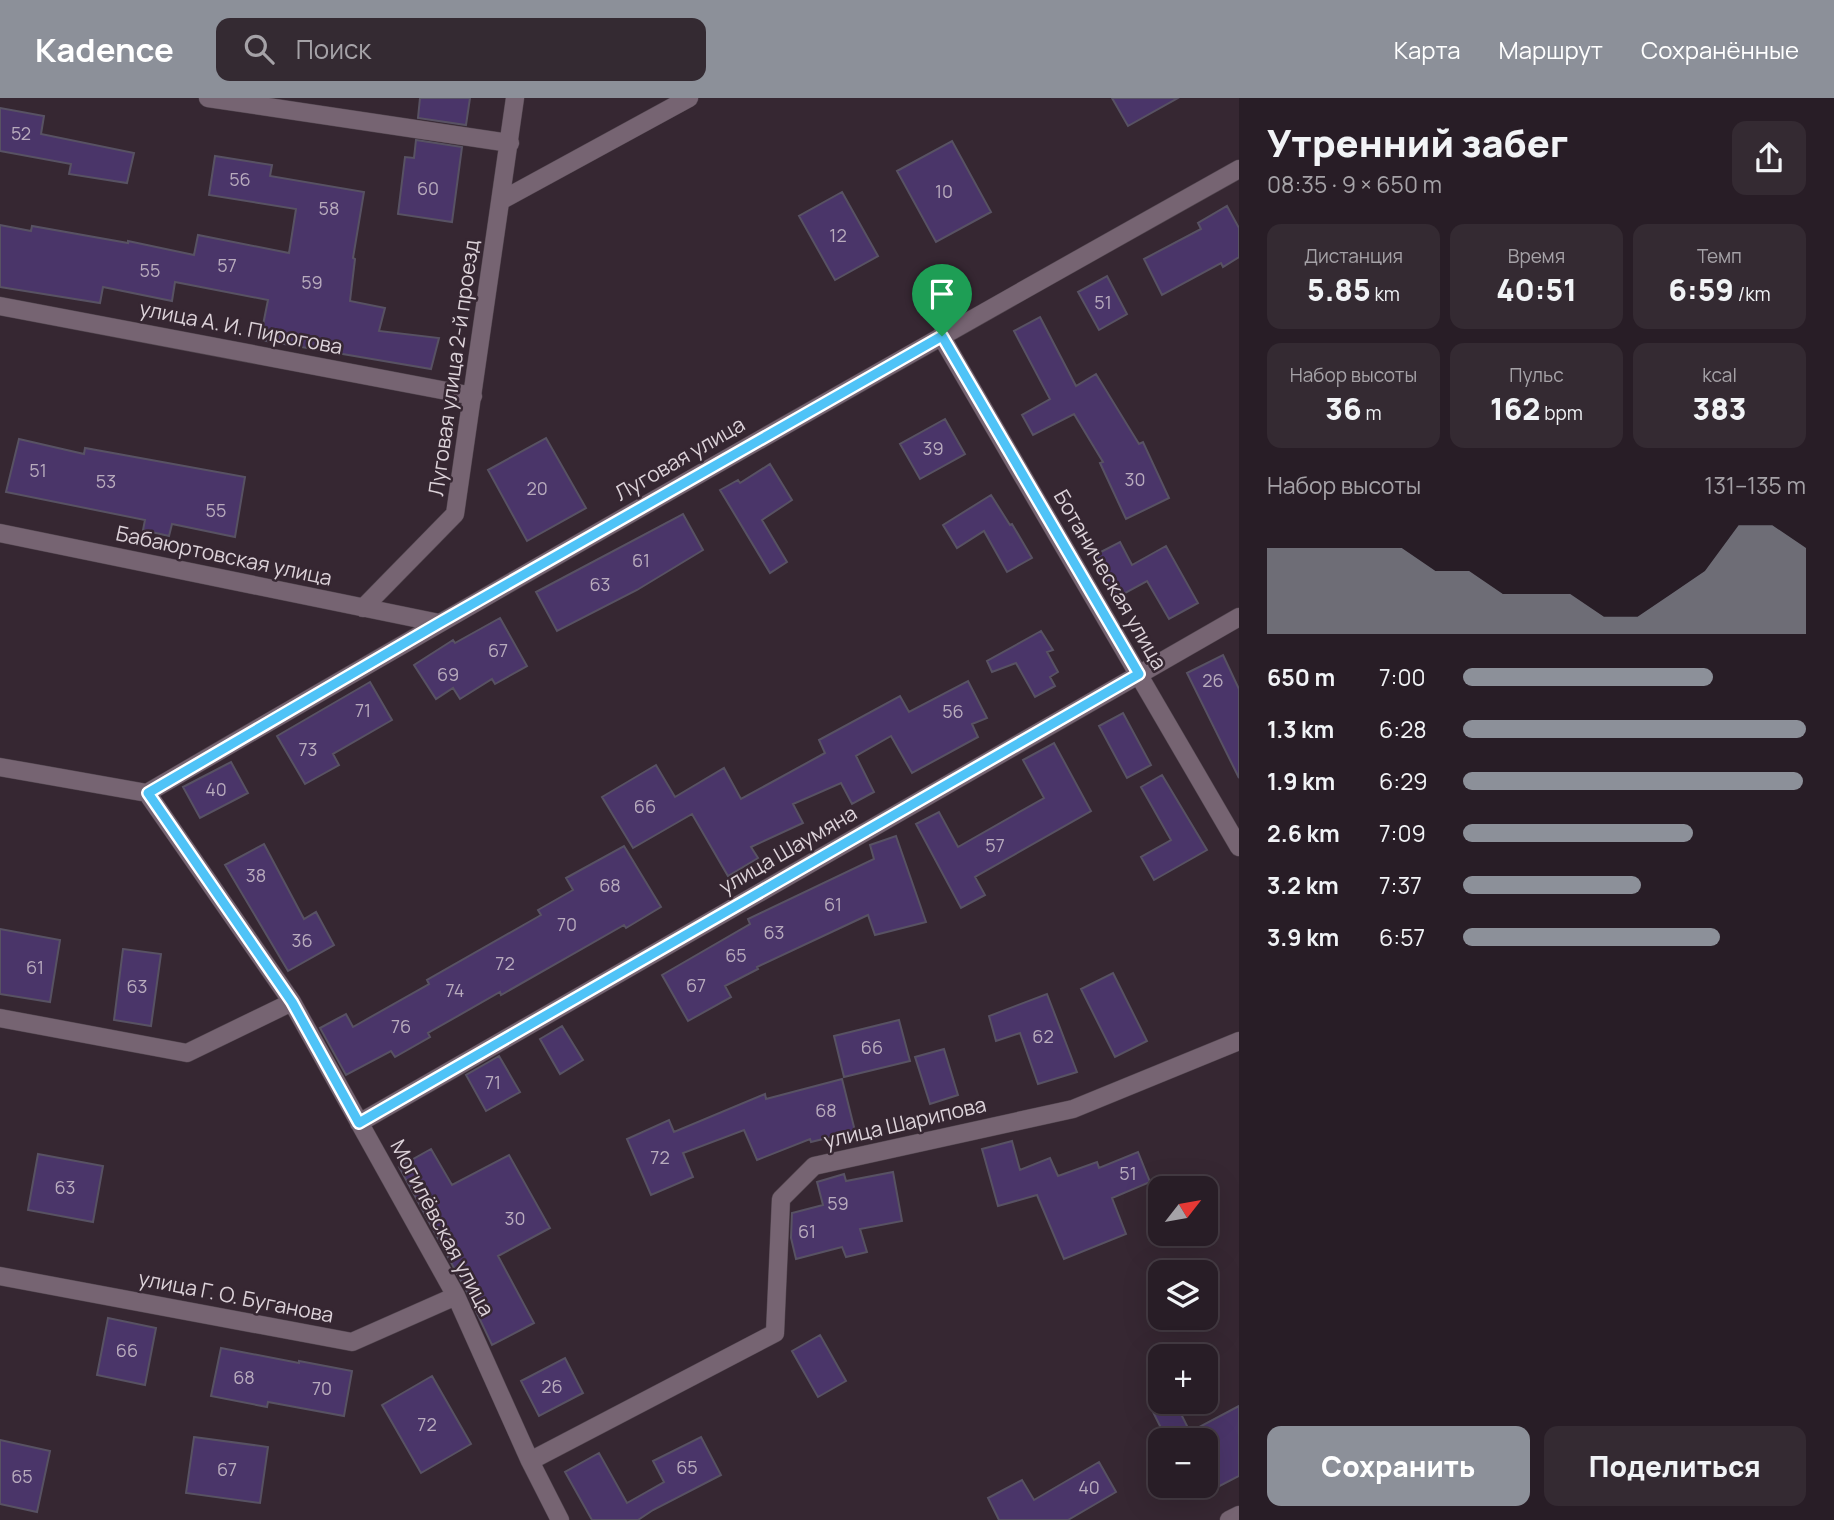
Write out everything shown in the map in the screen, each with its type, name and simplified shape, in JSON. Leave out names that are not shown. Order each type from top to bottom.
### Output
[{"type":"street","points":[[208,98],[510,143]]},
{"type":"street","name":"Луговая улица 2-й проезд","points":[[363,608],[455,514],[515,98]]},
{"type":"street","points":[[502,200],[689,98]]},
{"type":"street","name":"Луговая улица","points":[[148,793],[439,623],[1239,169]]},
{"type":"street","name":"улица А. И. Пирогова","points":[[0,306],[472,396]]},
{"type":"street","name":"Ботаническая улица","points":[[942,336],[1239,847]]},
{"type":"street","name":"Бабаюртовская улица","points":[[0,533],[439,623]]},
{"type":"street","name":"улица Шаумяна","points":[[359,1123],[1239,617]]},
{"type":"street","points":[[0,767],[148,793]]},
{"type":"street","name":"Могилёвская улица","points":[[148,793],[292,1002],[456,1296],[530,1461],[560,1520]]},
{"type":"street","points":[[0,1018],[187,1053],[292,1002]]},
{"type":"street","name":"улица Шарипова","points":[[530,1461],[775,1332],[780,1199],[814,1166],[1073,1109],[1239,1041]]},
{"type":"street","name":"улица Г. О. Буганова","points":[[0,1276],[352,1342],[456,1296]]},
{"type":"street","points":[[1229,1520],[1239,1515]]},
{"type":"building","points":[[420,98],[470,98],[466,125],[418,118]]},
{"type":"building","points":[[1112,98],[1178,98],[1128,126]]},
{"type":"building","points":[[0,108],[44,116],[41,134],[134,153],[127,183],[69,174],[71,164],[0,151]]},
{"type":"building","points":[[416,140],[462,147],[452,222],[398,214],[405,157],[414,158]]},
{"type":"building","points":[[952,141],[991,212],[936,242],[897,171]]},
{"type":"building","points":[[215,156],[272,165],[270,176],[364,192],[353,258],[350,301],[385,308],[379,331],[439,338],[431,369],[260,340],[268,300],[175,282],[172,301],[103,287],[100,303],[0,287],[0,225],[31,231],[32,226],[128,241],[194,255],[198,235],[289,253],[296,209],[209,195]]},
{"type":"building","points":[[842,192],[878,256],[835,280],[799,216]]},
{"type":"building","points":[[1227,206],[1239,228],[1239,257],[1223,267],[1221,263],[1162,295],[1144,259],[1201,229],[1198,223]]},
{"type":"building","points":[[1107,276],[1127,314],[1099,330],[1078,292]]},
{"type":"building","points":[[1040,317],[1076,386],[1096,374],[1139,444],[1143,442],[1169,498],[1126,519],[1100,463],[1103,462],[1074,414],[1033,435],[1022,415],[1050,399],[1014,331]]},
{"type":"building","points":[[945,419],[965,454],[920,479],[900,444]]},
{"type":"building","points":[[546,438],[586,508],[527,541],[488,470]]},
{"type":"building","points":[[19,439],[84,454],[85,448],[245,477],[235,537],[172,524],[169,536],[143,530],[145,520],[6,492]]},
{"type":"building","points":[[770,464],[792,500],[762,520],[787,562],[770,573],[720,490],[738,480],[740,483]]},
{"type":"building","points":[[991,495],[1032,558],[1007,572],[984,531],[957,548],[943,525]]},
{"type":"building","points":[[683,514],[703,550],[637,590],[557,631],[536,592]]},
{"type":"building","points":[[1120,542],[1132,565],[1166,546],[1198,603],[1169,619],[1147,581],[1116,598],[1093,556]]},
{"type":"building","points":[[500,618],[527,666],[495,684],[492,679],[460,699],[453,688],[436,699],[414,665],[453,640],[455,643]]},
{"type":"building","points":[[1041,631],[1053,650],[1047,652],[1058,672],[1050,677],[1055,686],[1035,697],[1016,663],[992,672],[987,661]]},
{"type":"building","points":[[1223,655],[1239,689],[1239,778],[1187,673]]},
{"type":"building","points":[[968,681],[987,718],[972,724],[978,737],[912,773],[891,736],[856,756],[874,792],[852,804],[841,783],[793,804],[803,823],[751,847],[758,858],[728,876],[692,814],[633,848],[602,797],[656,765],[675,797],[724,768],[741,799],[825,753],[819,740],[900,696],[909,712]]},
{"type":"building","points":[[370,682],[392,720],[333,754],[339,765],[305,784],[277,736]]},
{"type":"building","points":[[1123,713],[1151,765],[1127,778],[1099,726]]},
{"type":"building","points":[[1054,743],[1091,811],[975,877],[985,895],[961,908],[916,824],[939,812],[958,847],[1044,798],[1023,760]]},
{"type":"building","points":[[231,762],[248,793],[200,818],[183,787]]},
{"type":"building","points":[[1162,775],[1207,850],[1154,880],[1141,857],[1171,840],[1141,787]]},
{"type":"building","points":[[896,836],[926,922],[875,935],[868,915],[757,967],[758,969],[725,986],[731,997],[688,1021],[662,975],[750,924],[748,919],[874,859],[870,845]]},
{"type":"building","points":[[264,844],[304,919],[316,912],[334,945],[288,971],[225,865]]},
{"type":"building","points":[[624,846],[661,907],[501,995],[500,992],[428,1033],[430,1037],[395,1057],[391,1051],[346,1075],[320,1028],[346,1014],[353,1027],[429,984],[427,980],[541,915],[538,910],[573,890],[566,878]]},
{"type":"building","points":[[0,929],[60,940],[50,1002],[0,994]]},
{"type":"building","points":[[123,949],[161,954],[151,1026],[114,1020]]},
{"type":"building","points":[[1113,973],[1147,1041],[1115,1057],[1081,989]]},
{"type":"building","points":[[1047,994],[1077,1072],[1038,1084],[1020,1033],[996,1041],[989,1016]]},
{"type":"building","points":[[899,1020],[910,1061],[844,1077],[834,1036]]},
{"type":"building","points":[[562,1026],[583,1060],[560,1074],[540,1039]]},
{"type":"building","points":[[944,1049],[958,1095],[930,1104],[915,1057]]},
{"type":"building","points":[[499,1056],[520,1092],[486,1111],[466,1075]]},
{"type":"building","points":[[842,1079],[855,1131],[811,1142],[810,1139],[757,1160],[744,1130],[683,1153],[693,1177],[651,1195],[627,1139],[669,1120],[674,1132],[765,1094],[766,1099]]},
{"type":"building","points":[[1012,1141],[1020,1170],[1050,1158],[1058,1176],[1097,1162],[1099,1168],[1138,1152],[1148,1183],[1112,1198],[1126,1234],[1064,1259],[1037,1195],[998,1206],[982,1149]]},
{"type":"building","points":[[431,1149],[452,1185],[509,1155],[550,1228],[498,1256],[534,1323],[492,1345],[466,1290],[399,1167]]},
{"type":"building","points":[[38,1154],[103,1166],[93,1222],[28,1210]]},
{"type":"building","points":[[893,1172],[902,1221],[860,1229],[867,1252],[846,1257],[842,1247],[796,1259],[791,1238],[792,1213],[823,1205],[817,1182],[844,1174],[846,1181]]},
{"type":"building","points":[[108,1318],[156,1328],[145,1385],[97,1375]]},
{"type":"building","points":[[820,1335],[846,1381],[818,1397],[792,1351]]},
{"type":"building","points":[[221,1348],[352,1371],[344,1416],[268,1402],[267,1407],[211,1396]]},
{"type":"building","points":[[565,1358],[583,1393],[539,1416],[521,1381]]},
{"type":"building","points":[[432,1376],[471,1444],[421,1473],[382,1405]]},
{"type":"building","points":[[1239,1406],[1239,1476],[1218,1487],[1218,1428],[1198,1428]]},
{"type":"building","points":[[1154,1414],[1181,1414],[1188,1428],[1161,1428]]},
{"type":"building","points":[[194,1437],[268,1447],[260,1503],[186,1493]]},
{"type":"building","points":[[701,1437],[721,1475],[638,1520],[592,1520],[565,1472],[599,1453],[627,1503],[664,1482],[653,1461]]},
{"type":"building","points":[[0,1440],[50,1451],[37,1512],[0,1504]]},
{"type":"building","points":[[1099,1462],[1116,1492],[1068,1520],[999,1520],[988,1498],[1022,1480],[1034,1500]]},
{"type":"route","points":[[942,336],[1139,674],[359,1123],[292,1002],[148,793],[439,623],[942,336]]}]
